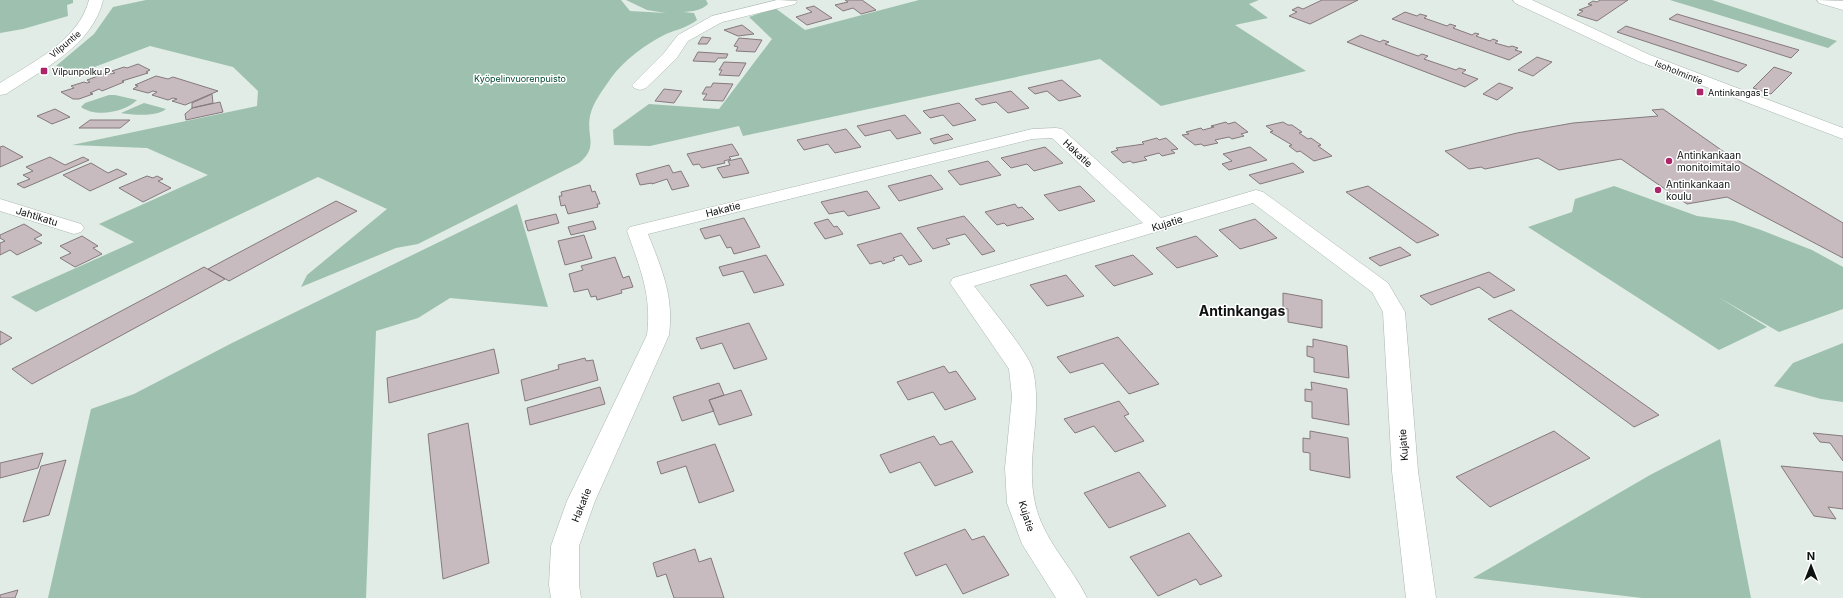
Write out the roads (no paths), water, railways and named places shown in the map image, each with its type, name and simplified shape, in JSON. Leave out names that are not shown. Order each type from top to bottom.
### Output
[{"type":"street","name":"Vilpuntie","points":[[0,90],[50,56],[77,35],[92,14],[96,0]]},
{"type":"street","points":[[640,85],[670,56],[683,38],[717,19],[791,0]]},
{"type":"street","name":"Isoholmintie","points":[[1520,0],[1644,58],[1708,84],[1843,134]]},
{"type":"street","points":[[1824,0],[1843,6]]},
{"type":"street","name":"Hakatie","points":[[566,598],[564,585],[565,546],[581,501],[658,335],[661,316],[659,291],[637,231],[1032,134],[1056,133],[1158,226]]},
{"type":"street","name":"Kujatie","points":[[1072,598],[1032,536],[1022,503],[1018,468],[1024,397],[1021,369],[1013,355],[961,283],[1256,196],[1380,288],[1394,312],[1405,470],[1421,598]]},
{"type":"street","name":"Jahtikatu","points":[[0,205],[74,228]]},
{"type":"place","name":"Vilpunpolku P","points":[[44,71]]},
{"type":"place","name":"Antinkangas E","points":[[1700,92]]},
{"type":"place","name":"Antinkankaan monitoimitalo","points":[[1669,161]]},
{"type":"place","name":"Antinkankaan koulu","points":[[1658,190]]},
{"type":"district","name":"Antinkangas","points":[[1242,310]]},
{"type":"park label","name":"Kyöpelinvuorenpuisto","points":[[520,78]]}]
